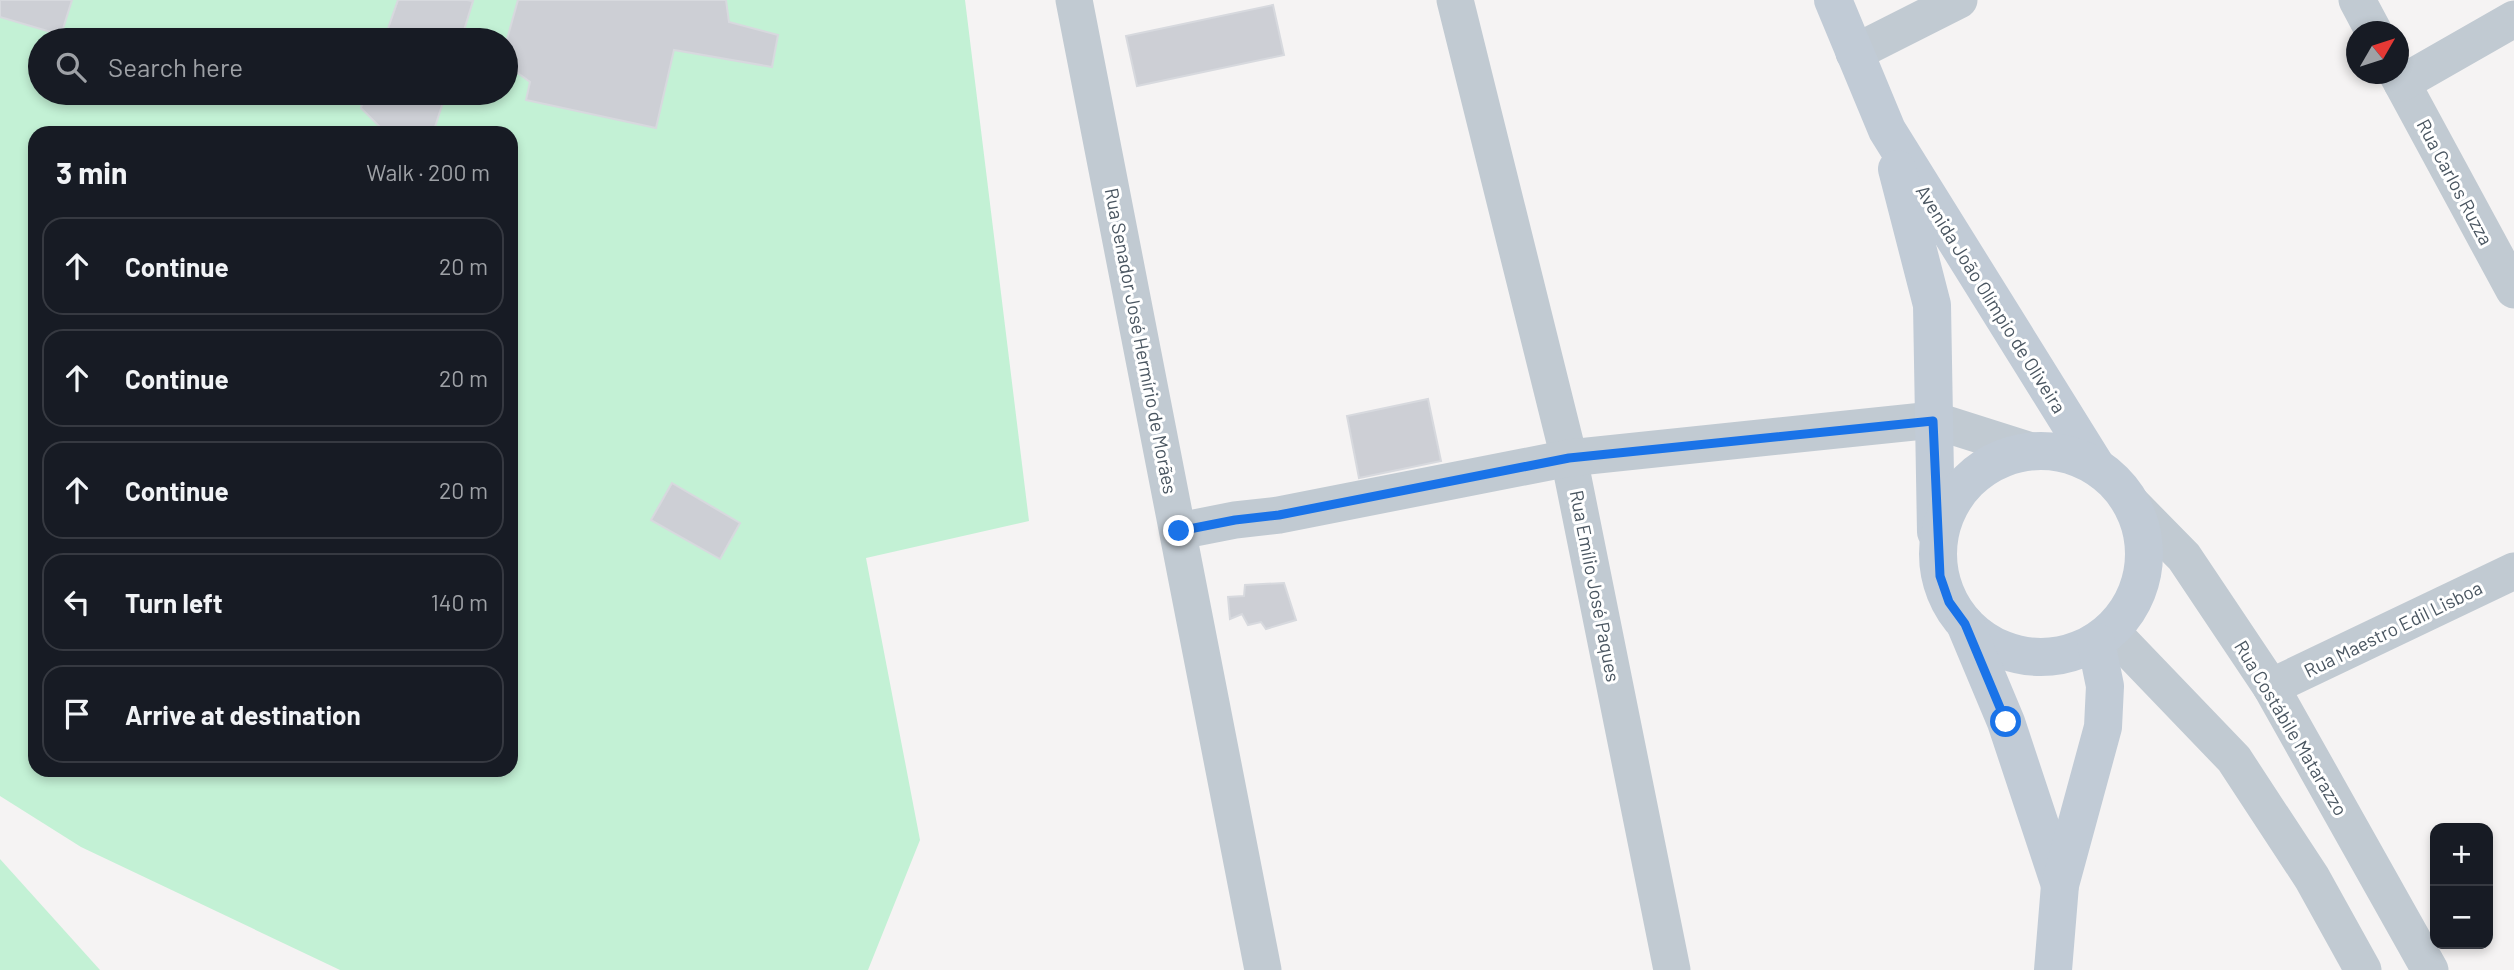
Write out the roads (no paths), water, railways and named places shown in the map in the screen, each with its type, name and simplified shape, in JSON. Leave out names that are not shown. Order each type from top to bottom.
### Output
[{"type":"main road","name":"Avenida João Olímpio de Oliveira","points":[[1833,0],[1887,130],[2096,466]]},
{"type":"main road","name":"Avenida João Olímpio de Oliveira","points":[[1887,130],[1931,305],[1937,548]]},
{"type":"main road","points":[[1965,624],[1993,646],[2027,657],[2063,655],[2103,637],[2136,598],[2144,558],[2141,529],[2130,502],[2115,483],[2096,466],[2063,453],[2031,451],[1993,461],[1964,483],[1945,513],[1937,548],[1940,576],[1949,602],[1965,624],[2006,722],[2060,885]]},
{"type":"main road","points":[[2053,970],[2060,885],[2103,727],[2103,637]]},
{"type":"street","name":"Rua Senador José Hermírio de Morães","points":[[1074,0],[1263,970]]},
{"type":"street","name":"Rua Emílio José Paques","points":[[1455,0],[1569,458],[1672,970]]},
{"type":"street","points":[[1854,54],[1959,0]]},
{"type":"street","points":[[2357,0],[2368,21]]},
{"type":"street","points":[[2409,73],[2514,19]]},
{"type":"street","name":"Rua Carlos Ruzza","points":[[2402,84],[2514,290]]},
{"type":"street","points":[[1179,531],[1279,515],[1569,458],[1933,421],[2031,451]]},
{"type":"street","name":"Rua Costábile Matarazzo","points":[[2130,502],[2184,557],[2271,687],[2430,970]]},
{"type":"street","name":"Rua Maestro Edil Lisboa","points":[[2271,687],[2514,571]]},
{"type":"street","points":[[2103,637],[2199,721],[2234,759],[2312,878],[2363,970]]}]
